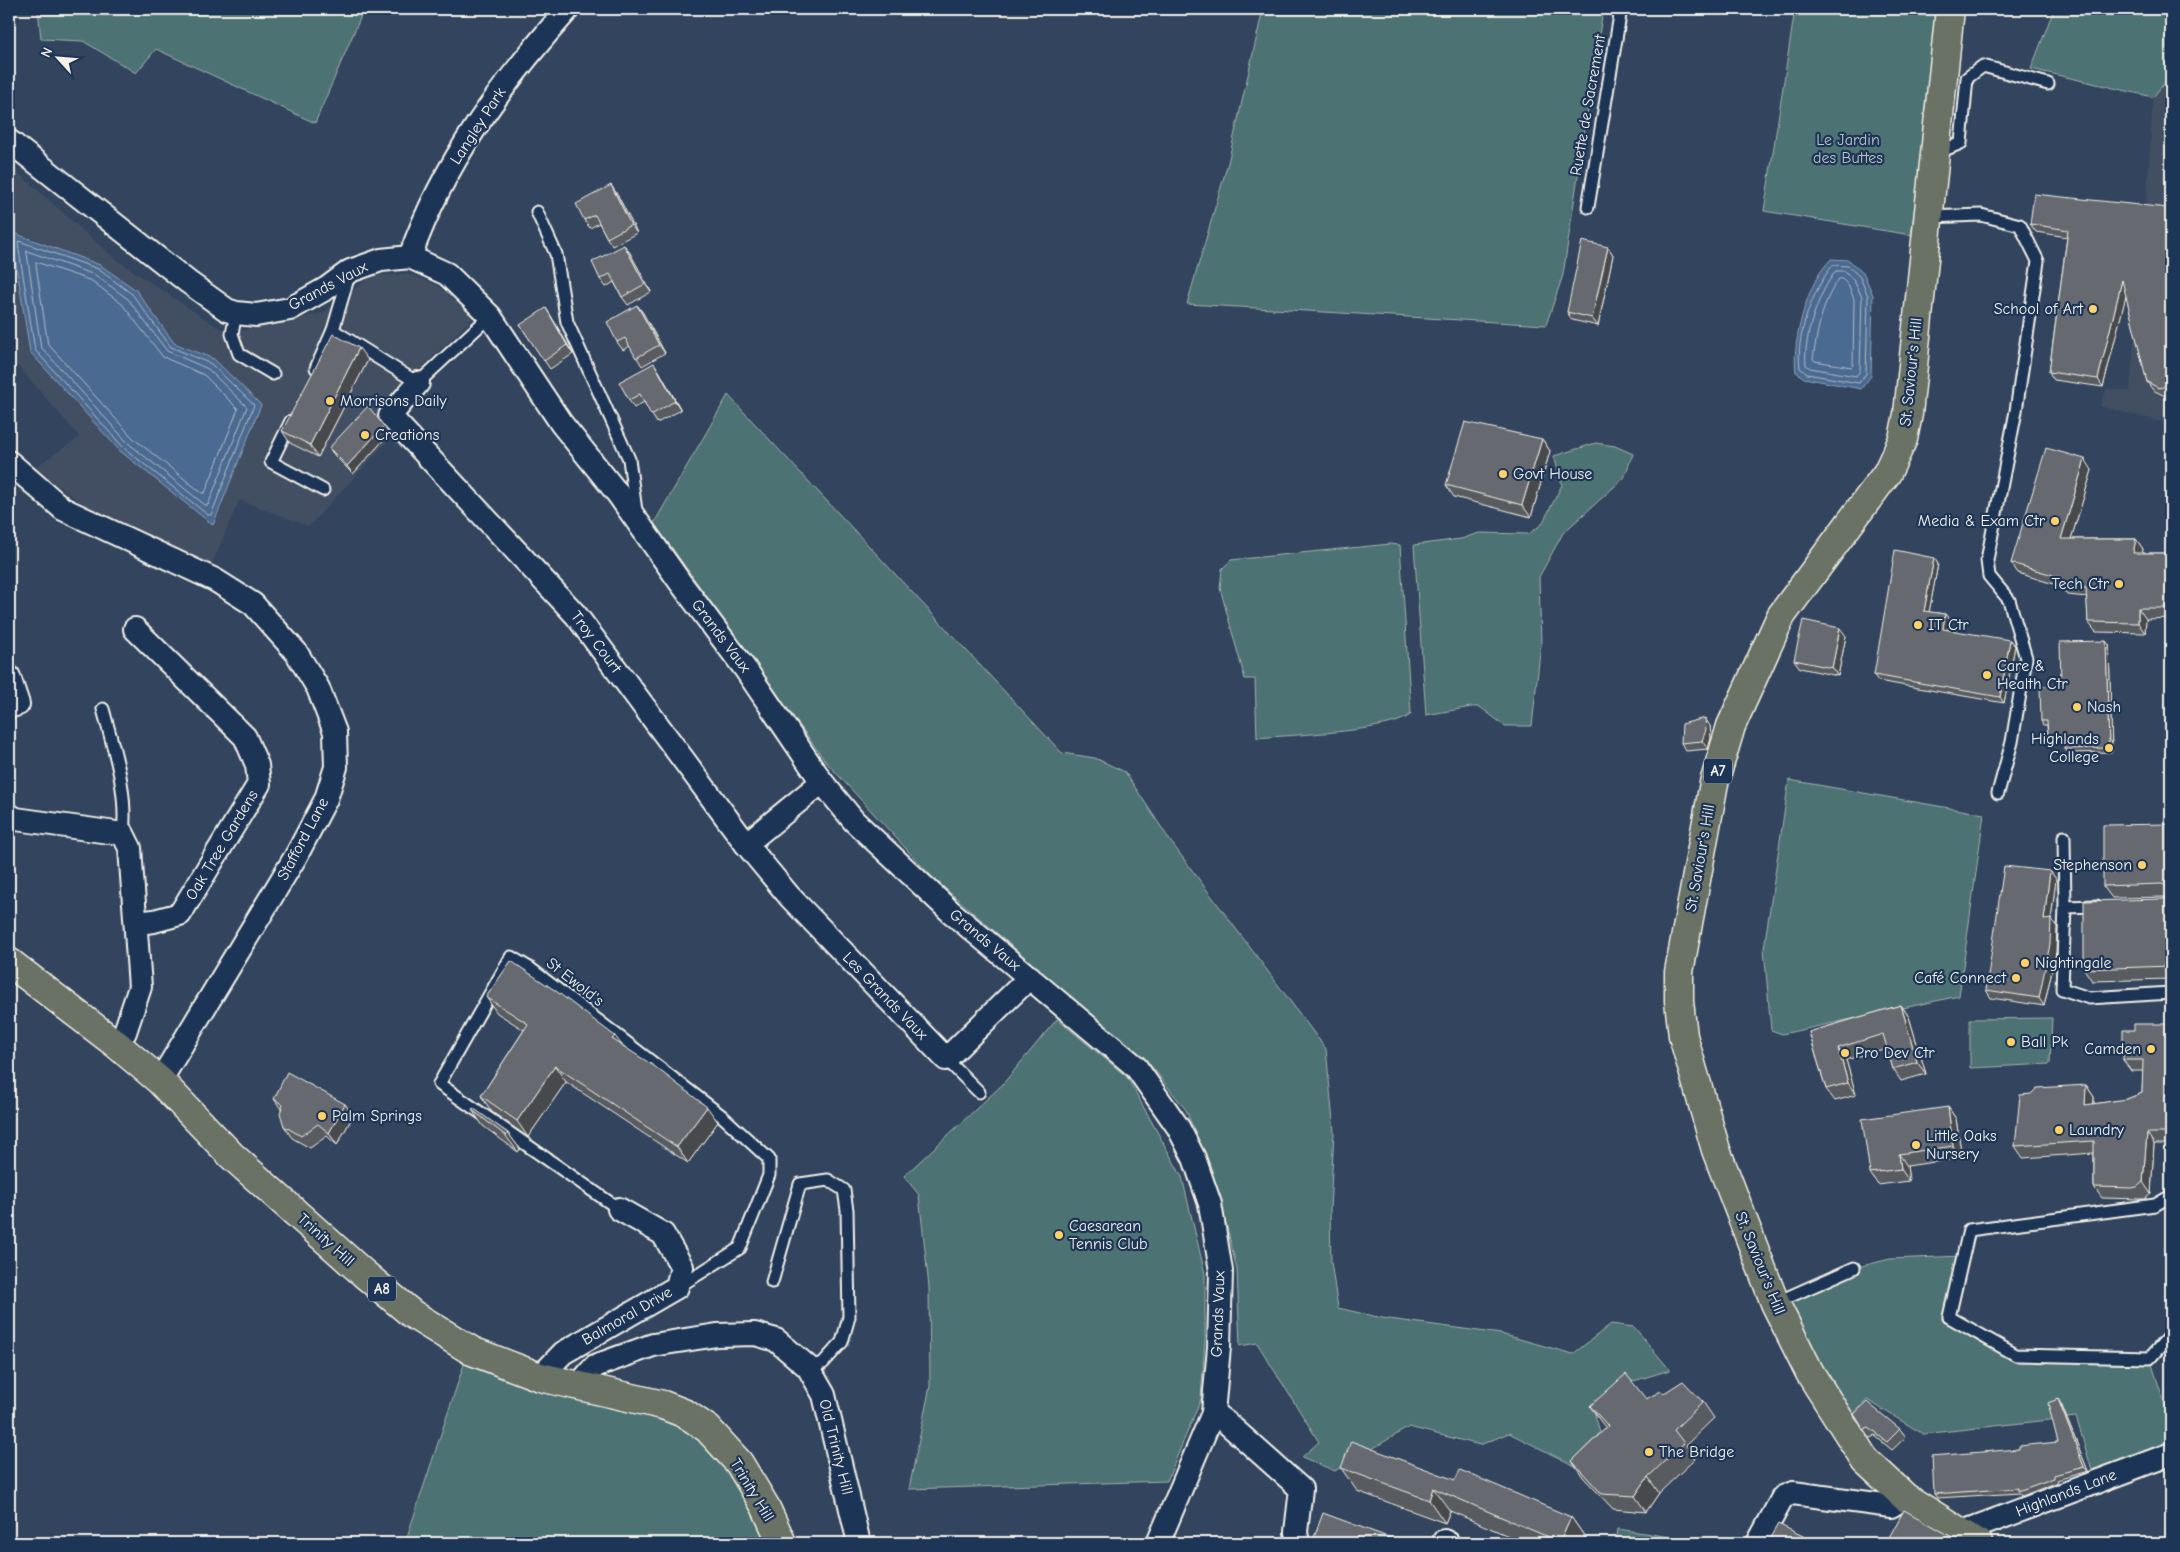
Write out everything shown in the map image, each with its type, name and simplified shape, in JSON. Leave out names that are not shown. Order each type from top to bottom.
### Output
[{"type":"main road","name":"St. Saviour's Hill","points":[[1950,9],[1904,439],[1888,473],[1781,616],[1731,726],[1714,783],[1680,972],[1679,1001],[1683,1036],[1716,1150],[1775,1303],[1810,1373],[1865,1460],[1905,1497],[1969,1538]]},
{"type":"main road","name":"Trinity Hill","points":[[9,962],[116,1044],[160,1081],[231,1155],[363,1273],[412,1314],[472,1351],[540,1377],[663,1405],[686,1414],[708,1429],[739,1463],[765,1506],[782,1543]]},
{"type":"street","name":"Langley Park","points":[[410,257],[420,228],[437,191],[482,116],[537,44],[568,9]]},
{"type":"street","name":"Grands Vaux","points":[[9,142],[188,282],[227,310],[236,313],[256,315],[290,309],[327,288],[350,272],[382,260],[410,257],[447,274],[490,316],[562,423],[637,519],[680,582],[746,670],[822,782],[854,821],[951,912],[1136,1067],[1178,1127],[1194,1158],[1210,1204],[1221,1271],[1213,1413],[1158,1543]]},
{"type":"street","name":"Troy Court","points":[[418,382],[390,416],[576,615],[746,844]]},
{"type":"street","name":"Stafford Lane","points":[[9,462],[63,509],[215,580],[253,604],[296,652],[318,688],[334,732],[336,767],[326,799],[296,856],[160,1081]]},
{"type":"street","name":"Oak Tree Gardens","points":[[135,629],[245,737],[257,765],[259,784],[180,914],[154,921],[137,923]]},
{"type":"street","points":[[9,677],[18,704],[9,707]]},
{"type":"street","points":[[746,844],[822,782]]},
{"type":"street","points":[[9,815],[16,819],[123,834],[130,848],[137,923],[140,987],[124,1032],[116,1044]]},
{"type":"street","name":"Les Grands Vaux","points":[[746,844],[790,897],[946,1059]]},
{"type":"street","points":[[946,1059],[1030,977]]},
{"type":"street","name":"Balmoral Drive","points":[[540,1377],[562,1353],[677,1287],[682,1267],[664,1234],[619,1209]]},
{"type":"street","name":"Old Trinity Hill","points":[[578,1386],[595,1366],[653,1345],[717,1335],[755,1334],[776,1340],[808,1367],[824,1395],[859,1543]]},
{"type":"street","points":[[1213,1413],[1227,1423],[1300,1489],[1296,1532],[1298,1543]]},
{"type":"street","name":"Highlands Lane","points":[[1969,1538],[2171,1454]]},
{"type":"street","points":[[1758,1543],[1783,1497],[1794,1493],[1891,1506],[1905,1497]]},
{"type":"lane","name":"Ruette de Sacrement","points":[[1588,206],[1621,9]]},
{"type":"lane","points":[[1934,154],[1961,142],[1967,78],[1983,66],[2048,84]]},
{"type":"lane","points":[[537,212],[556,254],[567,322],[629,459],[637,519]]},
{"type":"lane","points":[[1928,217],[1981,215],[2020,226],[2038,261],[2016,411],[1987,560],[1989,576],[2009,600],[2026,658],[2012,742],[1998,793]]},
{"type":"lane","points":[[309,383],[334,330],[350,272]]},
{"type":"lane","points":[[236,313],[232,334],[239,354],[273,374]]},
{"type":"lane","points":[[334,330],[418,382],[490,316]]},
{"type":"lane","points":[[296,409],[271,462],[322,490]]},
{"type":"lane","points":[[103,709],[121,780],[125,816],[123,834]]},
{"type":"lane","points":[[2064,837],[2065,907],[2062,989],[2089,998],[2171,993]]},
{"type":"lane","points":[[2065,907],[2104,906]]},
{"type":"lane","name":"St Ewold's","points":[[619,1209],[439,1084],[511,957],[531,968],[722,1116],[769,1159],[769,1174],[740,1248],[677,1287]]},
{"type":"lane","points":[[946,1059],[979,1092]]},
{"type":"lane","points":[[772,1282],[800,1184],[828,1180],[844,1190],[847,1210],[849,1316],[842,1342],[823,1363],[808,1367]]},
{"type":"lane","points":[[2171,1196],[2155,1205],[1969,1230],[1949,1317],[2016,1355],[2150,1358],[2171,1334]]},
{"type":"lane","points":[[1775,1303],[1854,1268]]},
{"type":"shaded area","points":[[2171,75],[2171,424],[2100,406],[2107,389],[2130,391],[2146,213],[2153,97]]},
{"type":"shaded area","points":[[9,165],[115,259],[217,327],[232,333],[323,313],[372,276],[407,274],[437,285],[474,317],[392,396],[395,433],[309,526],[239,500],[211,566],[101,517],[34,468],[80,437],[12,359],[9,347]]},
{"type":"green space","points":[[38,9],[364,9],[315,123],[156,49],[136,73],[83,41],[41,39]]},
{"type":"green space","points":[[1263,9],[1603,9],[1563,275],[1546,325],[1187,304],[1228,163]]},
{"type":"green space","name":"Le Jardin des Buttes","points":[[1795,9],[1937,9],[1938,37],[1911,235],[1764,211]]},
{"type":"green space","points":[[2054,9],[2171,9],[2171,75],[2153,97],[2031,69]]},
{"type":"green space","points":[[728,395],[1062,753],[1095,758],[1125,772],[1171,842],[1326,1049],[1334,1132],[1330,1210],[1331,1262],[1338,1308],[1382,1318],[1501,1334],[1573,1354],[1611,1324],[1634,1327],[1670,1370],[1617,1384],[1595,1415],[1600,1432],[1577,1467],[1509,1433],[1480,1445],[1409,1427],[1335,1471],[1302,1457],[1319,1442],[1257,1343],[1240,1346],[1237,1270],[1218,1189],[1186,1110],[1153,1068],[932,877],[826,762],[654,523]]},
{"type":"green space","points":[[1596,443],[1615,446],[1633,454],[1624,478],[1563,533],[1539,577],[1541,643],[1532,726],[1505,726],[1480,707],[1426,715],[1414,545],[1461,539],[1479,533],[1529,534],[1542,524],[1562,485],[1554,456]]},
{"type":"green space","points":[[1390,544],[1400,545],[1411,714],[1401,720],[1362,729],[1257,738],[1255,679],[1245,679],[1220,588],[1222,569],[1231,560]]},
{"type":"green space","points":[[1789,780],[1984,814],[1959,996],[1782,1034],[1771,1030],[1764,948]]},
{"type":"green space","name":"Ball Pk","points":[[2052,1018],[2050,1064],[1970,1068],[1970,1019]]},
{"type":"green space","name":"Caesarean Tennis Club","points":[[1057,1019],[1127,1077],[1182,1177],[1205,1274],[1205,1338],[1201,1399],[1167,1481],[909,1489],[930,1386],[929,1287],[919,1195],[904,1176],[1002,1085]]},
{"type":"green space","points":[[1963,1256],[1949,1317],[2016,1355],[2150,1358],[2171,1424],[2171,1442],[2092,1470],[2076,1417],[1923,1434],[1867,1400],[1850,1418],[1809,1353],[1786,1297],[1854,1268],[1890,1259]]},
{"type":"green space","points":[[465,1361],[679,1420],[733,1472],[771,1543],[405,1543]]},
{"type":"green space","points":[[1618,1529],[1709,1543],[1616,1543]]},
{"type":"water","points":[[11,232],[100,265],[136,290],[174,343],[214,359],[261,405],[213,525],[120,451],[30,352]]},
{"type":"water","points":[[1831,259],[1849,260],[1864,274],[1873,295],[1871,376],[1861,389],[1804,378],[1796,372],[1797,337],[1808,298],[1818,275]]},
{"type":"building","points":[[611,185],[631,225],[607,238],[595,215],[584,220],[576,204]]},
{"type":"building","points":[[2171,187],[2171,385],[2159,388],[2147,382],[2122,280],[2098,379],[2049,372],[2068,230],[2030,224],[2034,194],[2168,208]]},
{"type":"building","points":[[1582,241],[1608,247],[1592,318],[1567,312]]},
{"type":"building","points":[[624,245],[645,284],[622,297],[610,274],[600,279],[592,262]]},
{"type":"building","points":[[637,305],[659,345],[636,358],[625,338],[617,342],[607,322]]},
{"type":"building","points":[[546,308],[567,345],[544,361],[520,325]]},
{"type":"building","points":[[333,334],[359,348],[310,445],[282,431]]},
{"type":"building","points":[[654,363],[675,401],[651,415],[640,394],[629,400],[619,382]]},
{"type":"building","points":[[368,406],[384,426],[347,466],[329,448]]},
{"type":"building","name":"Govt House","points":[[1465,422],[1542,439],[1522,505],[1446,485]]},
{"type":"building","points":[[2046,448],[2085,459],[2061,539],[2136,539],[2133,553],[2171,553],[2171,608],[2138,608],[2138,623],[2088,622],[2086,588],[2060,585],[2060,577],[2011,563]]},
{"type":"building","points":[[1895,550],[1934,558],[1924,611],[1945,614],[1943,629],[2010,640],[2000,697],[1874,675]]},
{"type":"building","points":[[1803,620],[1840,628],[1832,668],[1794,660]]},
{"type":"building","name":"Nash","points":[[2106,641],[2109,748],[2065,749],[2064,736],[2048,736],[2047,721],[2041,721],[2040,686],[2061,685],[2060,642]]},
{"type":"building","points":[[1705,718],[1706,730],[1702,741],[1681,743],[1682,724]]},
{"type":"building","points":[[2171,824],[2171,966],[2084,969],[2084,901],[2163,899],[2167,898],[2170,892],[2168,887],[2162,884],[2103,886],[2103,825]]},
{"type":"building","name":"Nightingale","points":[[2004,866],[2050,871],[2044,920],[2051,919],[2050,944],[2039,998],[1986,990]]},
{"type":"building","points":[[511,961],[556,991],[615,1036],[612,1039],[654,1066],[707,1107],[677,1147],[555,1066],[517,1121],[481,1096],[528,1024],[486,997]]},
{"type":"building","points":[[1901,1005],[1917,1062],[1893,1069],[1883,1034],[1838,1048],[1848,1083],[1826,1089],[1809,1032]]},
{"type":"building","points":[[2134,1024],[2171,1024],[2171,1133],[2147,1133],[2143,1182],[2137,1187],[2132,1188],[2094,1187],[2094,1141],[2015,1146],[2020,1095],[2031,1094],[2037,1088],[2086,1085],[2085,1105],[2127,1099],[2142,1093],[2143,1060],[2123,1060],[2123,1030],[2134,1030]]},
{"type":"building","name":"Palm Springs","points":[[287,1072],[345,1104],[329,1133],[318,1124],[301,1136],[284,1126],[280,1113],[283,1105],[274,1099]]},
{"type":"building","name":"Little Oaks Nursery","points":[[1948,1107],[1953,1146],[1899,1154],[1901,1169],[1870,1173],[1862,1119]]},
{"type":"building","points":[[473,1108],[508,1133],[506,1136],[472,1110]]},
{"type":"building","name":"The Bridge","points":[[1626,1374],[1646,1399],[1661,1391],[1664,1393],[1683,1381],[1703,1402],[1674,1430],[1684,1443],[1648,1477],[1635,1496],[1602,1494],[1572,1461],[1608,1426],[1590,1406]]},
{"type":"building","points":[[2058,1399],[2084,1467],[2054,1475],[2054,1478],[2018,1491],[2018,1488],[1934,1494],[1932,1456],[2019,1449],[2019,1446],[2058,1442],[2048,1403]]},
{"type":"building","points":[[1867,1402],[1900,1429],[1887,1442],[1869,1428],[1864,1430],[1854,1414]]},
{"type":"building","points":[[1351,1441],[1455,1480],[1460,1470],[1571,1517],[1560,1542],[1433,1488],[1429,1500],[1341,1468]]},
{"type":"building","points":[[1904,1510],[1963,1543],[1891,1543],[1887,1541]]},
{"type":"building","points":[[1323,1513],[1404,1543],[1323,1543],[1313,1540]]},
{"type":"building","points":[[1778,1524],[1805,1537],[1802,1543],[1767,1543]]},
{"type":"place","name":"School of Art","points":[[2093,309]]},
{"type":"place","name":"Morrisons Daily","points":[[330,401]]},
{"type":"place","name":"Creations","points":[[365,435]]},
{"type":"place","name":"Govt House","points":[[1503,474]]},
{"type":"place","name":"Media & Exam Ctr","points":[[2055,521]]},
{"type":"place","name":"Tech Ctr","points":[[2119,584]]},
{"type":"place","name":"IT Ctr","points":[[1918,625]]},
{"type":"place","name":"Care & Health Ctr","points":[[1987,675]]},
{"type":"place","name":"Nash","points":[[2077,707]]},
{"type":"place","name":"Highlands College","points":[[2109,748]]},
{"type":"place","name":"Stephenson","points":[[2142,865]]},
{"type":"place","name":"Nightingale","points":[[2025,963]]},
{"type":"place","name":"Café Connect","points":[[2016,978]]},
{"type":"place","name":"Ball Pk","points":[[2011,1042]]},
{"type":"place","name":"Camden","points":[[2151,1049]]},
{"type":"place","name":"Pro Dev Ctr","points":[[1845,1053]]},
{"type":"place","name":"Palm Springs","points":[[322,1116]]},
{"type":"place","name":"Laundry","points":[[2059,1130]]},
{"type":"place","name":"Little Oaks Nursery","points":[[1916,1145]]},
{"type":"place","name":"Caesarean Tennis Club","points":[[1059,1235]]},
{"type":"place","name":"The Bridge","points":[[1649,1452]]}]
